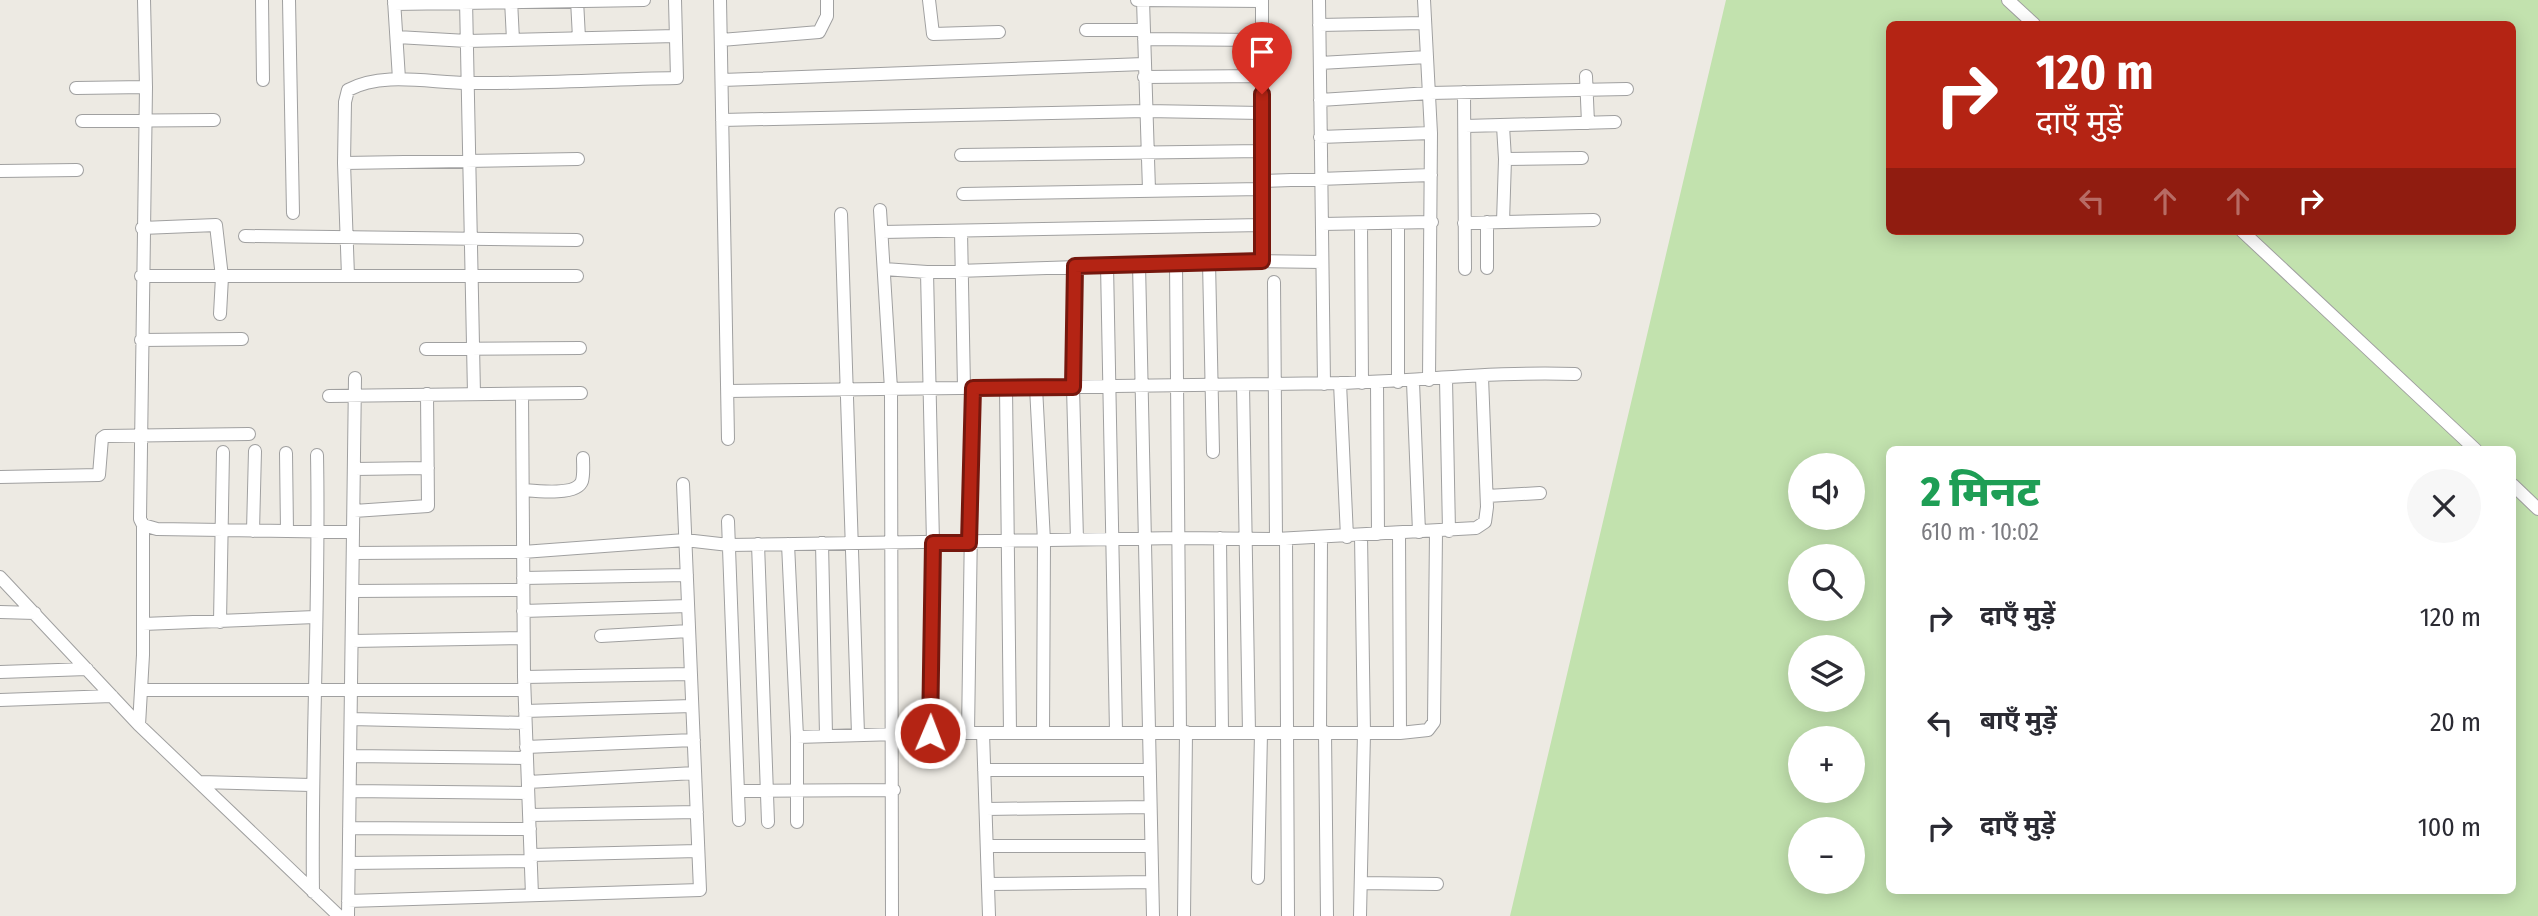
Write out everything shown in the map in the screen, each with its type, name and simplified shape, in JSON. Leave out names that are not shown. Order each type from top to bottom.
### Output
[{"type":"street","points":[[139,725],[143,624],[143,525],[139,502],[146,87],[144,0]]},
{"type":"street","points":[[262,0],[263,80]]},
{"type":"street","points":[[289,0],[293,213]]},
{"type":"street","points":[[399,79],[394,2],[644,0]]},
{"type":"street","points":[[348,276],[344,163],[345,102],[348,90],[359,84],[399,79],[469,83],[677,78],[676,0]]},
{"type":"street","points":[[720,0],[728,439]]},
{"type":"street","points":[[721,40],[819,32],[827,16],[827,0]]},
{"type":"street","points":[[929,0],[933,34],[999,32]]},
{"type":"street","points":[[1149,190],[1144,35],[1140,0],[1262,0],[1262,261]]},
{"type":"street","points":[[1319,0],[1324,384]]},
{"type":"street","points":[[1424,0],[1431,133],[1429,380]]},
{"type":"street","points":[[2008,0],[2031,21]]},
{"type":"street","points":[[577,1],[579,38]]},
{"type":"street","points":[[466,2],[474,275],[474,394]]},
{"type":"street","points":[[512,2],[513,40]]},
{"type":"street","points":[[1319,25],[1424,23]]},
{"type":"street","points":[[1086,30],[1262,40]]},
{"type":"street","points":[[397,37],[467,41],[676,36]]},
{"type":"street","points":[[1320,63],[1427,57]]},
{"type":"street","points":[[722,80],[1144,70],[1262,76]]},
{"type":"street","points":[[1320,100],[1587,83],[1627,89]]},
{"type":"street","points":[[1587,83],[1588,123]]},
{"type":"street","points":[[76,88],[146,87]]},
{"type":"street","points":[[1464,92],[1465,269]]},
{"type":"street","points":[[722,120],[1146,111],[1262,113]]},
{"type":"street","points":[[82,121],[214,120]]},
{"type":"street","points":[[1465,126],[1615,122]]},
{"type":"street","points":[[1503,126],[1503,222]]},
{"type":"street","points":[[1320,137],[1431,133]]},
{"type":"street","points":[[961,155],[1262,151]]},
{"type":"street","points":[[1505,159],[1582,158]]},
{"type":"street","points":[[344,163],[578,159]]},
{"type":"street","points":[[0,172],[77,170]]},
{"type":"street","points":[[963,194],[1149,190],[1431,175]]},
{"type":"street","points":[[880,210],[891,389],[894,790],[892,916]]},
{"type":"street","points":[[841,214],[858,734]]},
{"type":"street","points":[[1464,223],[1594,220]]},
{"type":"street","points":[[1322,224],[1432,222]]},
{"type":"street","points":[[1486,268],[1487,222]]},
{"type":"street","points":[[1361,223],[1362,383]]},
{"type":"street","points":[[1398,223],[1398,382]]},
{"type":"street","points":[[142,228],[216,225],[222,277],[220,314]]},
{"type":"street","points":[[882,232],[1262,225]]},
{"type":"street","points":[[961,231],[969,388],[968,733]]},
{"type":"street","points":[[2246,235],[2472,446]]},
{"type":"street","points":[[245,236],[578,240]]},
{"type":"street","points":[[884,269],[927,272],[1209,262],[1322,262]]},
{"type":"street","points":[[1209,262],[1213,452]]},
{"type":"street","points":[[1176,263],[1184,916]]},
{"type":"street","points":[[1139,264],[1144,386],[1153,916]]},
{"type":"street","points":[[1107,265],[1116,733]]},
{"type":"street","points":[[1075,266],[1073,387],[1077,540]]},
{"type":"street","points":[[927,272],[933,543],[930,733]]},
{"type":"street","points":[[142,276],[577,276]]},
{"type":"street","points":[[1273,282],[1273,384],[1289,733],[1288,916]]},
{"type":"street","points":[[141,340],[242,339]]},
{"type":"street","points":[[426,349],[580,348]]},
{"type":"street","points":[[727,391],[1377,383],[1520,373],[1575,374]]},
{"type":"street","points":[[353,553],[523,552],[685,540],[729,545],[1113,541],[1146,538],[1281,539],[1443,531],[1482,525],[1487,496],[1482,377]]},
{"type":"street","points":[[348,916],[355,379]]},
{"type":"street","points":[[797,737],[892,733],[1400,733],[1428,730],[1434,722],[1443,531],[1446,379]]},
{"type":"street","points":[[1413,382],[1419,532]]},
{"type":"street","points":[[1340,383],[1346,537]]},
{"type":"street","points":[[1377,383],[1378,534]]},
{"type":"street","points":[[1243,385],[1258,878]]},
{"type":"street","points":[[1006,387],[1010,732]]},
{"type":"street","points":[[1036,387],[1044,541],[1044,733]]},
{"type":"street","points":[[329,396],[581,393]]},
{"type":"street","points":[[354,511],[428,506],[427,394]]},
{"type":"street","points":[[522,394],[523,638],[532,895]]},
{"type":"street","points":[[0,477],[99,475],[102,438],[140,435],[249,435]]},
{"type":"street","points":[[253,531],[255,451]]},
{"type":"street","points":[[220,622],[223,452]]},
{"type":"street","points":[[286,453],[286,531]]},
{"type":"street","points":[[313,892],[311,785],[318,532],[317,455]]},
{"type":"street","points":[[523,490],[556,491],[578,488],[582,483],[583,458]]},
{"type":"street","points":[[354,470],[428,468]]},
{"type":"street","points":[[348,901],[700,890],[683,484]]},
{"type":"street","points":[[2516,488],[2538,509]]},
{"type":"street","points":[[1487,496],[1540,493]]},
{"type":"street","points":[[728,521],[739,820]]},
{"type":"street","points":[[143,525],[156,529],[353,532]]},
{"type":"street","points":[[1399,533],[1400,733]]},
{"type":"street","points":[[1360,916],[1364,733],[1361,536]]},
{"type":"street","points":[[1220,538],[1222,733]]},
{"type":"street","points":[[1321,538],[1327,916]]},
{"type":"street","points":[[822,543],[826,736]]},
{"type":"street","points":[[758,544],[768,822]]},
{"type":"street","points":[[788,544],[797,737],[797,822]]},
{"type":"street","points":[[352,591],[687,575]]},
{"type":"street","points":[[0,577],[139,725],[339,916]]},
{"type":"street","points":[[523,611],[688,606]]},
{"type":"street","points":[[0,612],[35,613]]},
{"type":"street","points":[[143,624],[316,617]]},
{"type":"street","points":[[601,636],[689,631]]},
{"type":"street","points":[[352,642],[523,638]]},
{"type":"street","points":[[0,672],[87,669]]},
{"type":"street","points":[[141,690],[524,684],[691,674]]},
{"type":"street","points":[[0,700],[112,696]]},
{"type":"street","points":[[351,719],[525,717],[692,706]]},
{"type":"street","points":[[983,733],[989,916]]},
{"type":"street","points":[[350,757],[526,752],[694,740]]},
{"type":"street","points":[[985,770],[1149,770]]},
{"type":"street","points":[[350,791],[528,787],[695,773]]},
{"type":"street","points":[[200,782],[311,785]]},
{"type":"street","points":[[738,791],[894,790]]},
{"type":"street","points":[[986,809],[1150,807]]},
{"type":"street","points":[[349,828],[529,822],[697,812]]},
{"type":"street","points":[[987,846],[1151,846]]},
{"type":"street","points":[[349,863],[698,851]]},
{"type":"street","points":[[988,884],[1152,882]]},
{"type":"street","points":[[1361,883],[1437,884]]},
{"type":"green space","points":[[1726,0],[2538,0],[2538,916],[1510,916]]},
{"type":"route","points":[[930,733],[933,543],[969,543],[973,388],[1073,387],[1075,266],[1262,261],[1262,94]]}]
